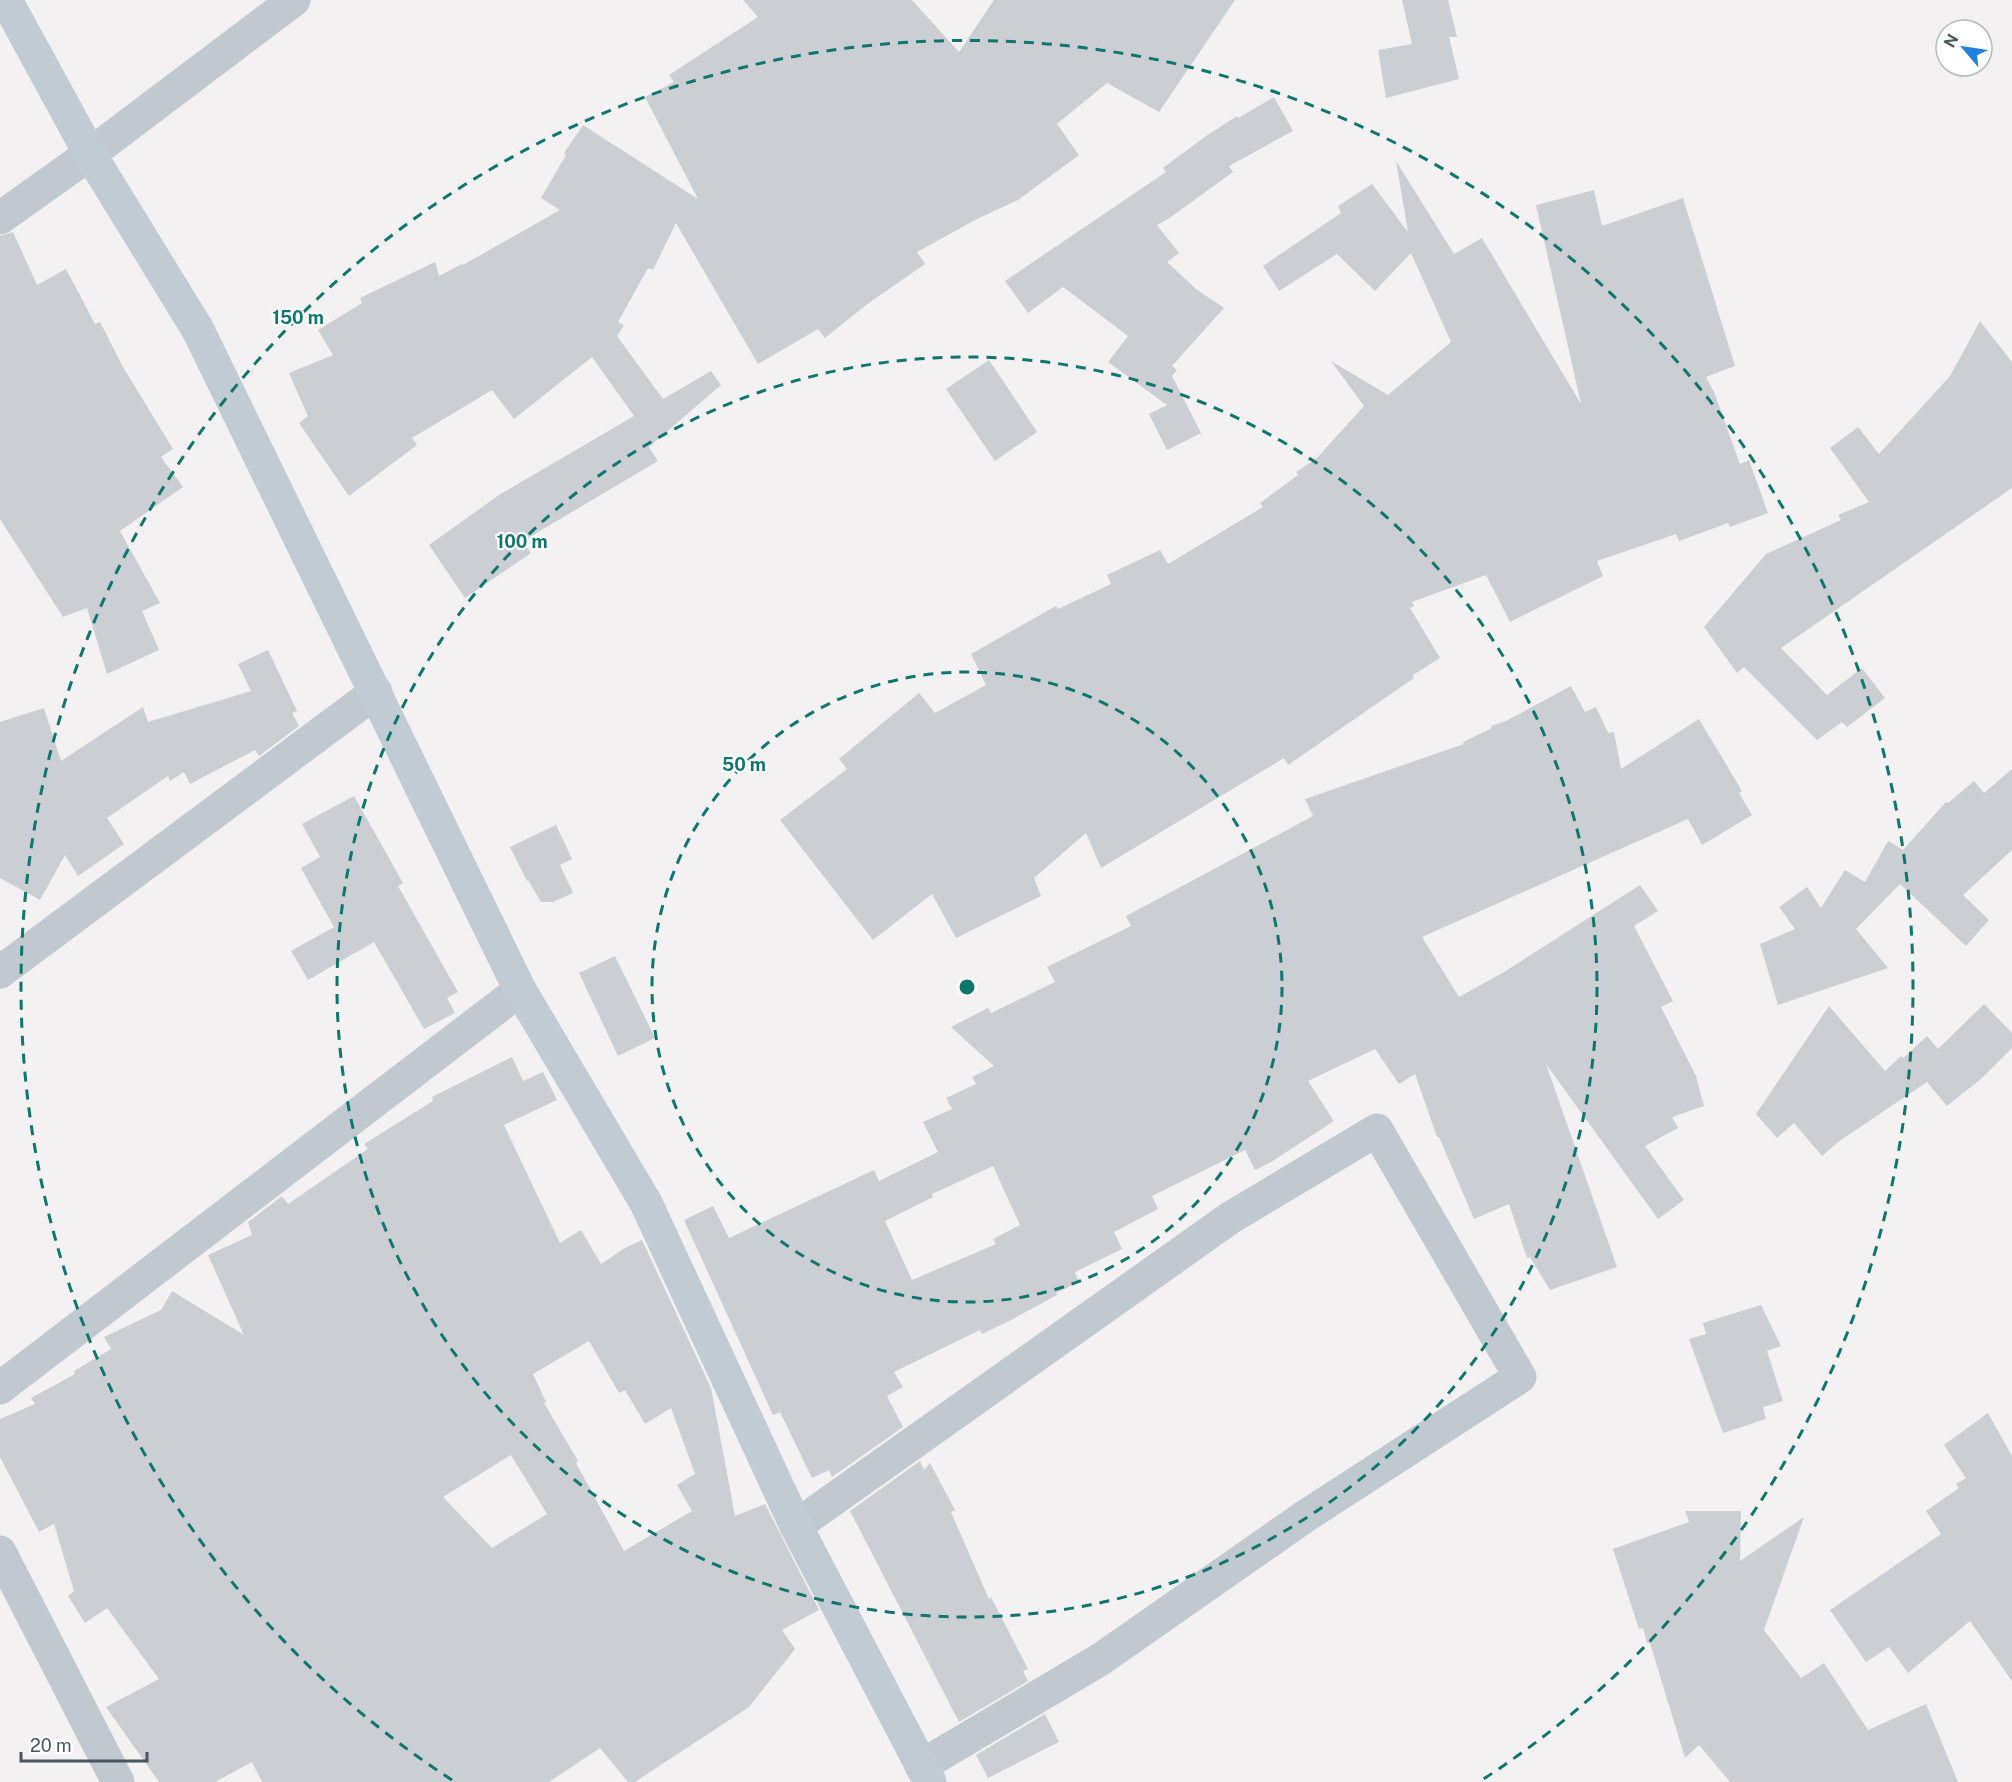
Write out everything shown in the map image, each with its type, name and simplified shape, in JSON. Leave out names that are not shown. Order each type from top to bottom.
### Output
[{"type":"street","points":[[6,0],[90,154],[198,330],[520,990],[646,1203],[796,1526],[926,1774],[1101,1659],[1307,1515],[1520,1377],[1377,1130],[1230,1218],[796,1526]]},
{"type":"street","points":[[0,218],[90,154],[294,0]]},
{"type":"street","points":[[0,972],[376,692]]},
{"type":"street","points":[[0,1388],[520,990]]},
{"type":"street","points":[[0,1552],[118,1782]]},
{"type":"building","points":[[743,0],[912,0],[959,52],[994,0],[1235,0],[1159,112],[1107,83],[1057,124],[1079,155],[1018,200],[977,219],[917,252],[925,264],[866,305],[825,338],[818,329],[758,364],[676,223],[653,270],[648,268],[618,322],[624,325],[617,336],[663,399],[711,371],[721,385],[649,447],[658,461],[523,541],[531,553],[465,598],[429,545],[499,495],[634,416],[592,357],[514,419],[492,390],[412,438],[417,445],[349,496],[299,423],[308,416],[289,373],[333,355],[318,330],[362,303],[360,298],[435,262],[439,276],[463,265],[560,210],[541,198],[566,155],[564,153],[583,125],[698,199],[645,97],[674,82],[669,75],[758,17]]},
{"type":"building","points":[[1402,0],[1448,0],[1457,37],[1449,37],[1459,79],[1386,98],[1378,50],[1412,44]]},
{"type":"building","points":[[1274,97],[1293,131],[1229,166],[1233,172],[1157,225],[1179,253],[1167,262],[1196,289],[1224,308],[1172,366],[1177,370],[1172,376],[1201,433],[1167,450],[1149,414],[1167,405],[1108,362],[1128,336],[1063,287],[1028,313],[1005,281],[1166,172],[1163,168],[1206,136],[1237,116],[1238,118]]},
{"type":"building","points":[[1396,161],[1454,254],[1482,238],[1581,404],[1536,205],[1594,190],[1602,226],[1683,198],[1735,366],[1706,377],[1714,392],[1740,464],[1749,460],[1768,513],[1730,527],[1728,523],[1679,541],[1676,534],[1597,561],[1603,576],[1510,622],[1486,575],[1412,602],[1414,606],[1410,608],[1440,658],[1288,765],[1284,758],[1101,868],[1086,833],[1034,878],[1041,896],[956,938],[932,894],[873,940],[780,820],[847,769],[839,759],[919,693],[935,713],[986,685],[971,654],[1056,606],[1058,609],[1111,584],[1107,575],[1160,550],[1168,564],[1263,507],[1260,503],[1298,475],[1296,472],[1316,459],[1364,406],[1331,361],[1388,395],[1451,342],[1411,253],[1375,291],[1337,254],[1279,291],[1263,266],[1341,213],[1338,206],[1372,184],[1408,232]]},
{"type":"building","points":[[13,232],[37,285],[66,269],[95,324],[100,322],[123,367],[173,449],[161,457],[183,487],[120,531],[160,603],[142,611],[159,650],[107,674],[87,608],[63,617],[0,519],[0,236]]},
{"type":"building","points":[[1980,321],[2012,362],[2012,488],[1781,648],[1827,695],[1862,668],[1885,698],[1847,727],[1842,722],[1817,740],[1744,667],[1737,673],[1704,627],[1766,554],[1841,520],[1838,515],[1869,502],[1830,448],[1858,427],[1879,454],[1950,376]]},
{"type":"building","points":[[989,360],[1037,432],[995,461],[946,389]]},
{"type":"building","points":[[268,650],[297,711],[292,713],[299,726],[259,756],[255,750],[190,784],[184,772],[170,781],[168,776],[107,818],[124,844],[78,876],[65,855],[40,900],[0,878],[0,722],[44,708],[61,761],[143,707],[148,722],[251,691],[238,664]]},
{"type":"building","points":[[1571,686],[1585,712],[1596,707],[1608,733],[1614,732],[1621,769],[1699,719],[1742,791],[1739,793],[1752,815],[1702,845],[1688,819],[1422,937],[1459,997],[1504,972],[1640,885],[1658,911],[1634,926],[1673,1001],[1661,1007],[1696,1076],[1704,1106],[1672,1117],[1678,1128],[1645,1146],[1684,1200],[1658,1219],[1546,1064],[1617,1267],[1550,1290],[1530,1257],[1527,1258],[1509,1204],[1474,1219],[1439,1137],[1437,1137],[1415,1074],[1399,1084],[1375,1049],[1308,1081],[1334,1121],[1255,1170],[1245,1150],[1152,1196],[1158,1209],[1114,1232],[1122,1249],[1075,1272],[1079,1282],[1011,1320],[982,1334],[980,1330],[894,1372],[903,1387],[887,1396],[903,1427],[832,1477],[829,1470],[812,1478],[780,1412],[773,1415],[684,1220],[713,1206],[729,1238],[874,1170],[879,1181],[938,1152],[923,1122],[952,1109],[946,1098],[976,1084],[972,1077],[994,1066],[951,1027],[988,1008],[991,1013],[1055,982],[1047,967],[1131,926],[1126,916],[1313,816],[1305,799],[1464,744],[1463,742],[1492,728],[1491,726],[1506,721]],"holes":[[[993,1166],[1020,1225],[993,1239],[996,1244],[912,1280],[885,1221],[933,1197],[932,1194]]]},
{"type":"building","points":[[2012,769],[2012,850],[1963,895],[1989,920],[1966,946],[1900,884],[1856,929],[1888,968],[1778,1005],[1760,944],[1795,929],[1779,907],[1807,887],[1821,908],[1845,870],[1865,882],[1888,841],[1903,850],[1946,802],[1948,803],[1974,781],[1984,793]]},
{"type":"building","points":[[354,796],[403,883],[398,886],[458,992],[447,998],[455,1013],[424,1029],[374,942],[308,980],[291,951],[334,927],[301,868],[320,857],[302,824]]},
{"type":"building","points":[[556,825],[572,859],[560,865],[573,893],[553,902],[541,902],[527,881],[510,847]]},
{"type":"building","points":[[615,956],[655,1038],[618,1056],[579,973]]},
{"type":"building","points":[[1984,1004],[2012,1033],[2012,1048],[1982,1078],[1947,1106],[1927,1082],[1838,1142],[1822,1156],[1794,1123],[1777,1138],[1756,1114],[1829,1006],[1885,1071],[1927,1036],[1938,1049]]},
{"type":"building","points":[[512,1057],[523,1081],[543,1072],[557,1100],[504,1125],[560,1243],[581,1230],[601,1264],[642,1240],[711,1388],[735,1516],[765,1504],[819,1610],[782,1630],[795,1649],[749,1707],[635,1782],[628,1782],[600,1748],[549,1782],[262,1782],[252,1762],[215,1782],[159,1782],[106,1707],[159,1679],[107,1608],[85,1623],[68,1596],[74,1591],[54,1524],[39,1532],[0,1457],[0,1419],[35,1404],[31,1398],[75,1374],[74,1371],[111,1349],[104,1337],[161,1310],[172,1291],[244,1335],[208,1255],[252,1235],[248,1222],[282,1196],[288,1204],[368,1149],[364,1144],[433,1101],[432,1097]],"holes":[[[589,1341],[619,1393],[625,1390],[645,1424],[671,1408],[695,1474],[677,1485],[692,1511],[624,1551],[576,1463],[578,1461],[544,1403],[546,1402],[533,1374]],[[511,1455],[547,1514],[492,1548],[443,1497]]]},
{"type":"building","points":[[1761,1305],[1781,1346],[1767,1351],[1783,1401],[1763,1407],[1766,1419],[1723,1433],[1689,1339],[1706,1334],[1703,1323]]},
{"type":"building","points":[[1988,1413],[2012,1456],[2012,1681],[1970,1621],[1908,1673],[1889,1647],[1866,1662],[1830,1610],[1941,1534],[1926,1511],[1959,1488],[1956,1484],[1966,1478],[1944,1445]]},
{"type":"building","points":[[920,1461],[924,1470],[930,1463],[955,1510],[951,1512],[989,1599],[991,1597],[1028,1669],[1023,1671],[1028,1681],[959,1722],[850,1511]]},
{"type":"building","points":[[1685,1511],[1741,1511],[1740,1561],[1804,1517],[1764,1630],[1801,1678],[1824,1663],[1868,1730],[1926,1704],[1958,1782],[1730,1782],[1699,1745],[1685,1758],[1650,1643],[1647,1643],[1643,1628],[1639,1629],[1613,1549],[1689,1522]]},
{"type":"building","points":[[1045,1714],[1059,1742],[988,1778],[976,1755]]}]
